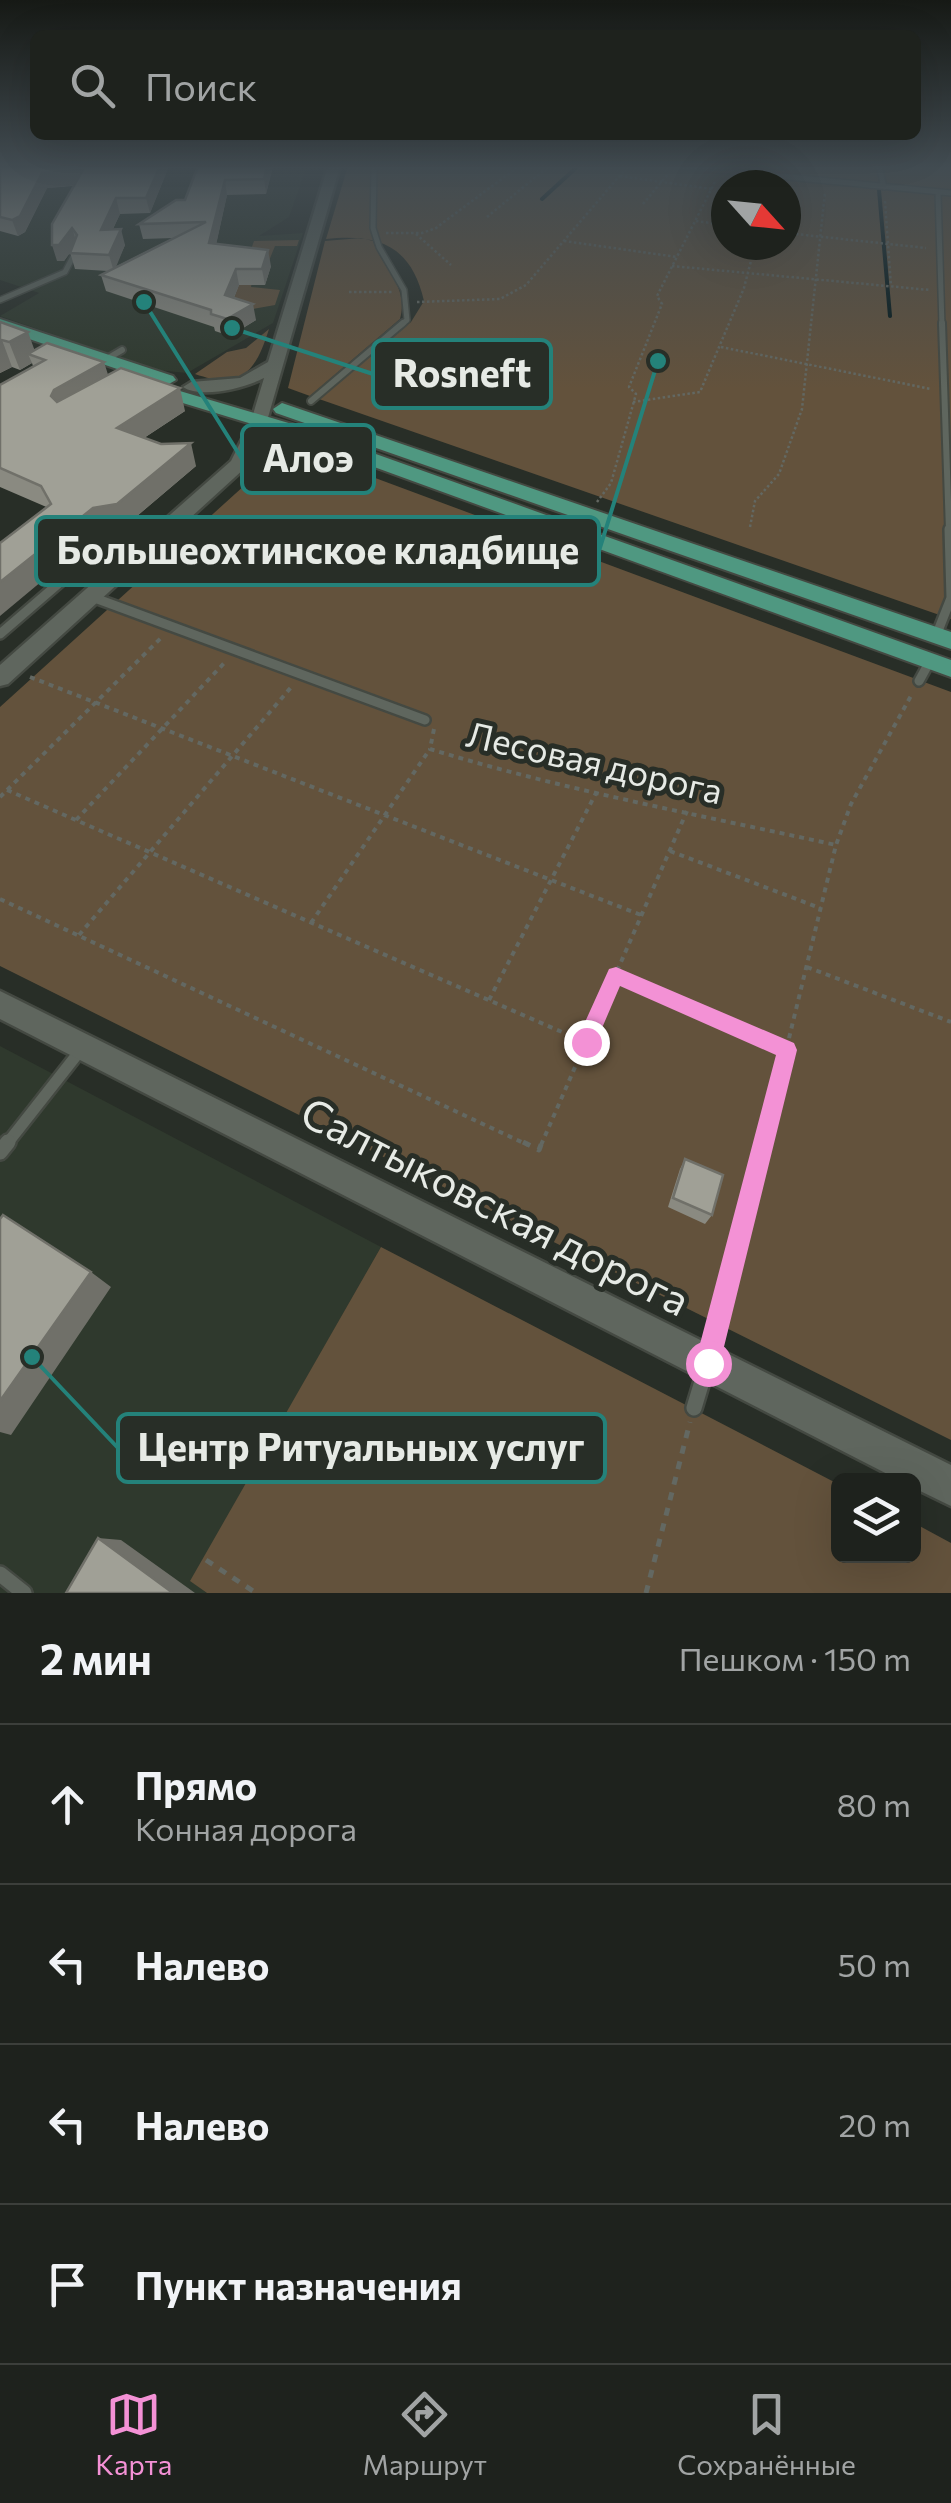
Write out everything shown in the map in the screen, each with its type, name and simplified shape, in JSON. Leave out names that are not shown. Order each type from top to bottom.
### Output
[{"type":"main road","points":[[0,324],[191,387],[263,404],[284,403],[335,420],[339,437]]},
{"type":"main road","points":[[0,336],[263,404],[933,670]]},
{"type":"main road","points":[[339,437],[944,639]]},
{"type":"street","points":[[239,464],[263,404],[311,240]]},
{"type":"street","points":[[191,387],[244,382],[273,366]]},
{"type":"street","points":[[3,673],[239,464],[282,443],[339,437]]},
{"type":"street","name":"Салтыковская дорога","points":[[0,1004],[951,1486]]},
{"type":"lane","points":[[311,401],[407,320],[410,302],[378,240]]},
{"type":"lane","points":[[940,240],[950,598],[944,639]]},
{"type":"lane","points":[[0,304],[65,272],[76,250]]},
{"type":"lane","points":[[105,360],[122,350]]},
{"type":"lane","points":[[0,634],[108,540],[120,536],[153,542]]},
{"type":"lane","name":"Лесовая дорога","points":[[92,597],[425,720]]},
{"type":"lane","points":[[0,1152],[84,1046]]},
{"type":"lane","points":[[694,1408],[719,1324]]},
{"type":"lane","points":[[0,1574],[24,1593]]},
{"type":"path","points":[[423,240],[451,264]]},
{"type":"path","points":[[598,502],[610,483],[634,402],[636,394],[629,387],[629,380],[648,345],[662,304],[656,296],[686,240]]},
{"type":"path","points":[[750,526],[754,501],[778,474],[802,409],[819,240]]},
{"type":"path","points":[[846,240],[940,250]]},
{"type":"path","points":[[888,240],[890,286]]},
{"type":"path","points":[[410,302],[500,300],[526,286],[564,241],[677,257]]},
{"type":"path","points":[[634,402],[700,392],[721,347],[751,260]]},
{"type":"path","points":[[672,266],[940,291]]},
{"type":"path","points":[[348,292],[406,292]]},
{"type":"path","points":[[721,347],[942,389]]},
{"type":"path","points":[[0,797],[174,626]]},
{"type":"path","points":[[76,820],[237,650]]},
{"type":"path","points":[[719,1324],[836,846],[852,804],[933,670]]},
{"type":"path","points":[[79,936],[302,674]]},
{"type":"path","points":[[30,677],[642,916]]},
{"type":"path","name":"Лесовая дорога","points":[[425,720],[436,732],[430,750],[516,778],[688,811],[836,846]]},
{"type":"path","points":[[312,923],[430,750]]},
{"type":"path","points":[[7,790],[586,1042]]},
{"type":"path","points":[[489,1000],[596,793]]},
{"type":"path","points":[[0,899],[539,1150],[688,811]]},
{"type":"path","points":[[670,851],[821,908]]},
{"type":"path","points":[[807,967],[951,1022]]},
{"type":"path","points":[[616,975],[787,1050]]},
{"type":"path","points":[[646,1593],[694,1408]]},
{"type":"path","points":[[206,1560],[256,1593]]},
{"type":"shaded area","points":[[0,240],[301,240],[273,323],[187,373],[157,370],[0,316],[39,293],[0,280]]},
{"type":"shaded area","points":[[299,240],[297,246],[275,246],[264,273],[253,276],[251,287],[280,290],[275,305],[242,311],[231,307],[254,241]]},
{"type":"shaded area","points":[[371,240],[711,240],[711,260],[801,260],[801,240],[951,240],[951,619],[319,399],[411,322],[424,301],[410,267],[389,247]]},
{"type":"shaded area","points":[[325,241],[373,241],[398,287],[402,307],[400,319],[310,396],[288,388]]},
{"type":"shaded area","points":[[269,329],[259,356],[245,373],[225,380],[195,374],[227,352],[246,348]]},
{"type":"shaded area","points":[[308,453],[951,692],[951,1440],[0,966],[0,707],[278,455]]},
{"type":"shaded area","points":[[0,1046],[381,1247],[191,1581],[207,1593],[0,1593]]},
{"type":"shaded area","points":[[381,1247],[831,1480],[831,1563],[921,1563],[921,1527],[951,1543],[951,1593],[207,1593],[190,1581]]},
{"type":"building","points":[[75,240],[116,240],[109,255],[70,253]]},
{"type":"building","points":[[170,240],[210,240],[268,250],[262,269],[236,269],[225,295],[253,304],[227,319],[211,314],[211,310],[101,275]]},
{"type":"building","points":[[0,322],[28,332],[9,342],[0,341]]},
{"type":"building","points":[[47,343],[104,362],[54,390],[51,396],[57,402],[121,368],[180,388],[117,428],[161,444],[191,443],[117,504],[93,508],[0,582],[0,543],[51,504],[41,486],[0,468],[0,385],[45,360],[28,354]]},
{"type":"building","points":[[685,1159],[723,1175],[712,1215],[673,1198]]},
{"type":"building","points":[[3,1215],[91,1272],[0,1401],[0,1219]]},
{"type":"building","points":[[98,1538],[173,1593],[66,1593]]},
{"type":"waterway","points":[[883,240],[890,316]]},
{"type":"place","name":"Алоэ","points":[[144,302]]},
{"type":"place","name":"Rosneft","points":[[232,328]]},
{"type":"place","name":"Большеохтинское кладбище","points":[[658,361]]},
{"type":"place","name":"Центр Ритуальных услуг","points":[[32,1357]]},
{"type":"route","points":[[586,1042],[616,975],[787,1050],[708,1363]]}]
